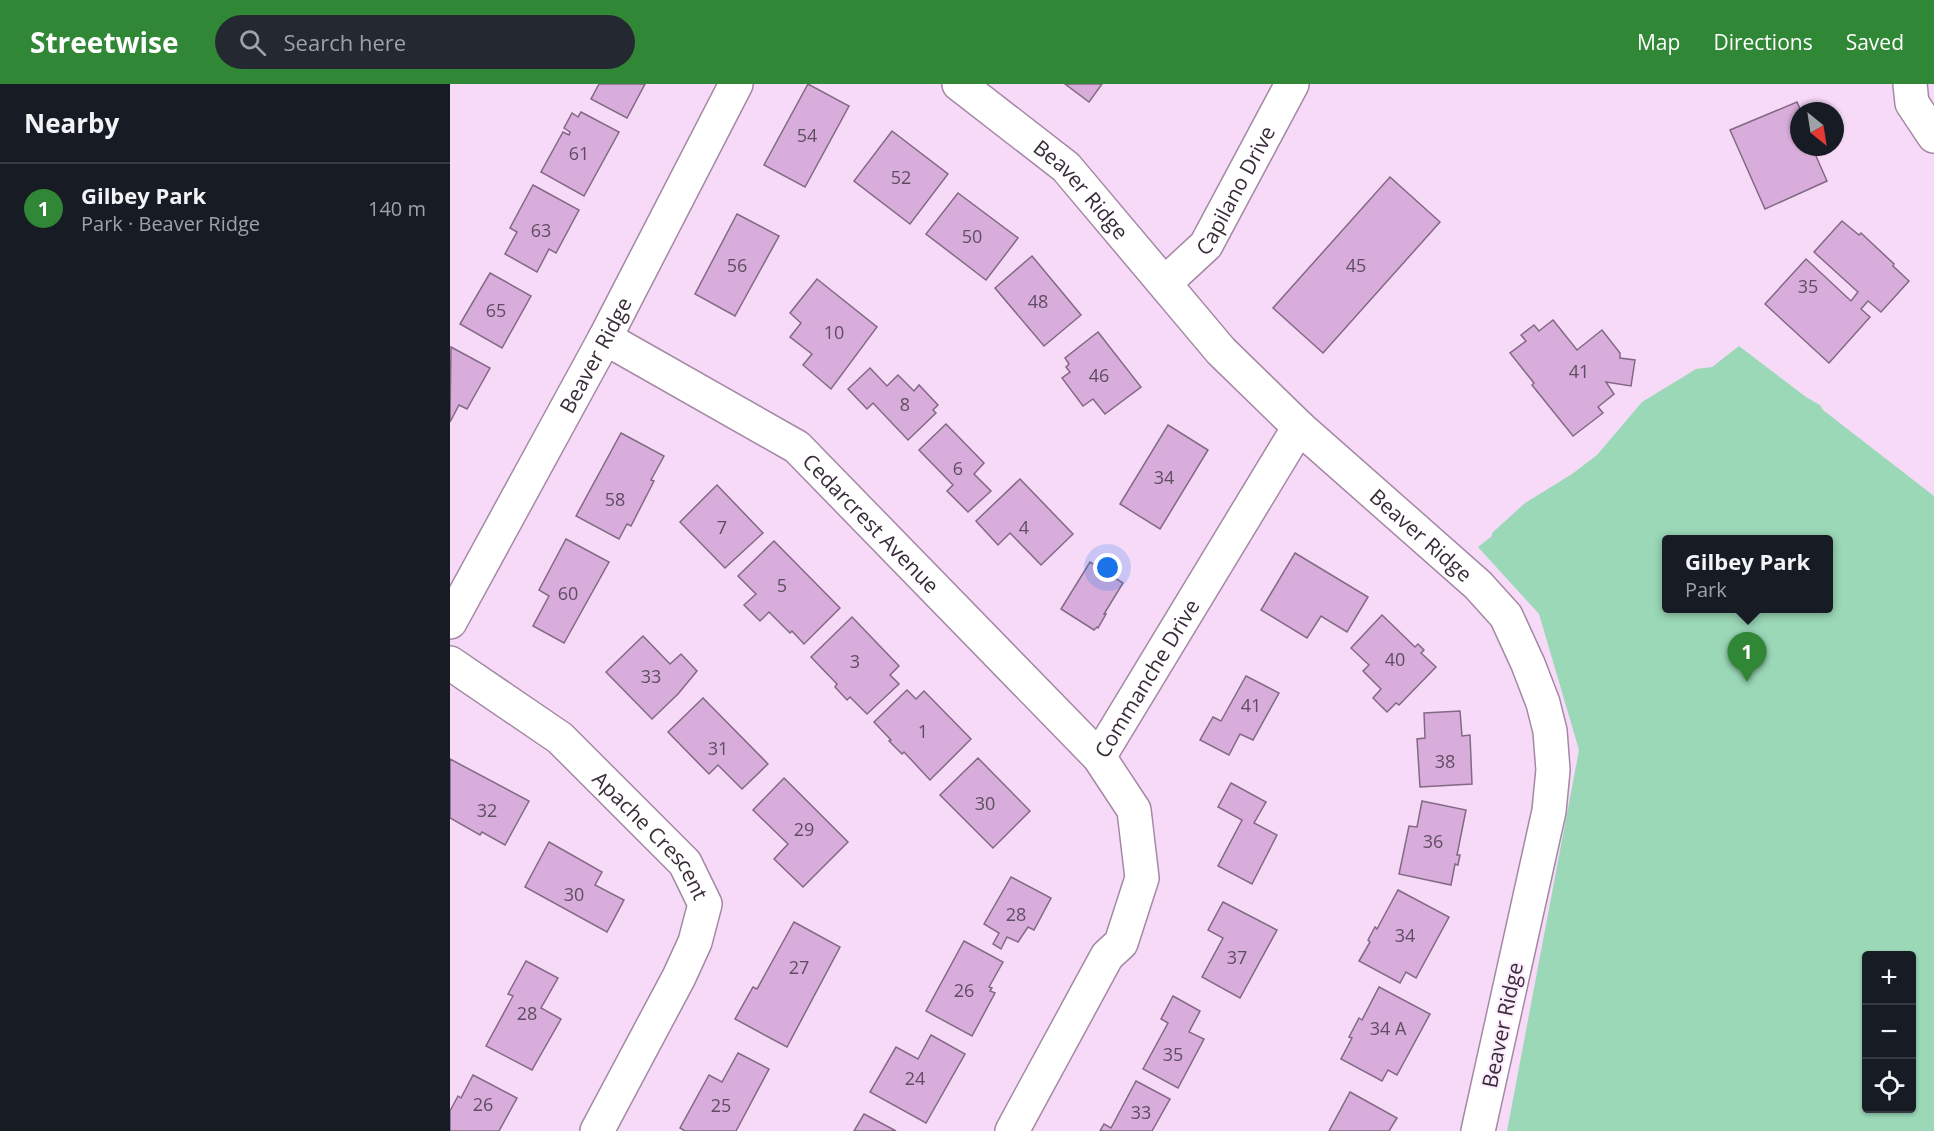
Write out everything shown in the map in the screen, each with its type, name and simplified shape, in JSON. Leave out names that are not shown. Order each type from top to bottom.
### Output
[{"type":"street","name":"Beaver Ridge","points":[[450,622],[605,338],[736,84]]},
{"type":"street","name":"Beaver Ridge","points":[[959,84],[1066,167],[1221,351],[1299,427],[1478,585],[1506,616],[1543,703],[1551,731],[1553,770],[1550,811],[1478,1131]]},
{"type":"street","name":"Capilano Drive","points":[[1165,283],[1206,245],[1292,84]]},
{"type":"street","points":[[1910,84],[1912,103],[1934,136]]},
{"type":"street","name":"Cedarcrest Avenue","points":[[605,338],[797,447],[1098,757]]},
{"type":"street","name":"Commanche Drive","points":[[1012,1131],[1107,956],[1121,943],[1142,878],[1134,810],[1098,757],[1299,427]]},
{"type":"street","name":"Apache Crescent","points":[[450,663],[560,738],[685,863],[705,904],[695,942],[680,977],[597,1131]]},
{"type":"green space","points":[[1739,346],[1820,405],[1823,410],[1934,496],[1934,1131],[1507,1131],[1579,750],[1539,614],[1478,547],[1525,503],[1572,474],[1597,455],[1642,402],[1696,369],[1712,367]]},
{"type":"building","points":[[599,84],[645,84],[627,118],[591,99]]},
{"type":"building","points":[[808,84],[849,106],[805,187],[764,165]]},
{"type":"building","points":[[1065,84],[1102,84],[1089,102]]},
{"type":"building","points":[[1790,105],[1790,156],[1816,156],[1827,181],[1765,209],[1730,130]]},
{"type":"building","points":[[581,112],[619,132],[584,196],[541,172],[563,132],[569,135],[570,132],[564,128],[572,113],[578,117]]},
{"type":"building","points":[[892,131],[948,174],[910,224],[854,181]]},
{"type":"building","points":[[1390,177],[1440,222],[1323,353],[1273,308]]},
{"type":"building","points":[[533,185],[579,210],[556,253],[549,249],[537,272],[505,254],[517,232],[510,228]]},
{"type":"building","points":[[958,193],[1018,238],[986,280],[926,234]]},
{"type":"building","points":[[737,214],[779,236],[735,316],[695,294]]},
{"type":"building","points":[[1842,221],[1859,235],[1861,233],[1909,281],[1881,312],[1868,301],[1861,309],[1870,317],[1829,363],[1765,304],[1806,259],[1851,301],[1858,292],[1814,252]]},
{"type":"building","points":[[1032,256],[1081,315],[1044,346],[995,288]]},
{"type":"building","points":[[490,273],[531,296],[502,348],[460,324]]},
{"type":"building","points":[[817,279],[877,327],[831,389],[803,365],[812,354],[790,337],[801,323],[790,313]]},
{"type":"building","points":[[1553,320],[1577,350],[1602,330],[1620,353],[1620,358],[1635,360],[1631,386],[1606,382],[1614,394],[1598,407],[1603,413],[1573,436],[1532,385],[1534,383],[1510,353],[1526,341],[1521,335],[1534,325],[1539,331]]},
{"type":"building","points":[[1098,332],[1141,387],[1105,414],[1093,399],[1083,406],[1062,378],[1070,372],[1066,367],[1069,364],[1065,358]]},
{"type":"building","points":[[451,347],[490,368],[467,409],[459,405],[450,422]]},
{"type":"building","points":[[870,368],[887,386],[898,375],[914,391],[919,385],[938,405],[933,410],[936,413],[908,440],[873,403],[867,409],[848,389]]},
{"type":"building","points":[[946,424],[984,463],[974,474],[991,491],[968,512],[947,491],[953,485],[919,450]]},
{"type":"building","points":[[1168,425],[1208,450],[1160,529],[1120,504]]},
{"type":"building","points":[[621,433],[664,456],[631,526],[627,524],[619,539],[576,516]]},
{"type":"building","points":[[1020,479],[1073,534],[1041,565],[1010,533],[998,545],[976,521]]},
{"type":"building","points":[[717,485],[763,533],[725,568],[680,522]]},
{"type":"building","points":[[566,539],[609,562],[564,643],[533,626],[549,596],[539,590]]},
{"type":"building","points":[[774,541],[840,608],[804,644],[769,612],[760,621],[744,605],[756,594],[738,576]]},
{"type":"building","points":[[1295,553],[1368,597],[1347,632],[1321,616],[1307,638],[1261,610]]},
{"type":"building","points":[[1090,562],[1123,583],[1098,628],[1094,630],[1061,609]]},
{"type":"building","points":[[1382,615],[1415,647],[1418,644],[1424,650],[1421,653],[1436,667],[1399,705],[1396,703],[1387,712],[1373,698],[1381,689],[1363,671],[1369,665],[1351,648]]},
{"type":"building","points":[[852,617],[899,666],[890,675],[899,684],[867,714],[850,697],[847,700],[835,687],[837,684],[811,657]]},
{"type":"building","points":[[643,636],[670,664],[681,654],[697,671],[678,694],[652,719],[606,672]]},
{"type":"building","points":[[1246,676],[1279,693],[1253,740],[1240,734],[1229,755],[1200,740],[1213,717],[1221,721]]},
{"type":"building","points":[[907,690],[916,699],[924,691],[971,739],[930,780],[904,752],[902,754],[889,741],[891,740],[874,722]]},
{"type":"building","points":[[703,698],[768,764],[742,789],[718,765],[709,774],[668,732]]},
{"type":"building","points":[[1460,711],[1462,736],[1470,735],[1472,784],[1420,787],[1417,739],[1425,738],[1424,713]]},
{"type":"building","points":[[978,758],[1030,811],[993,848],[940,795]]},
{"type":"building","points":[[450,759],[529,801],[505,845],[482,832],[480,835],[450,818]]},
{"type":"building","points":[[784,778],[848,842],[803,887],[774,859],[788,844],[753,810]]},
{"type":"building","points":[[1231,783],[1266,802],[1254,823],[1277,835],[1252,884],[1218,866],[1242,820],[1218,807]]},
{"type":"building","points":[[1422,801],[1466,810],[1457,855],[1460,855],[1458,865],[1455,864],[1451,885],[1399,874],[1409,826],[1417,827]]},
{"type":"building","points":[[549,842],[602,872],[595,885],[624,900],[607,932],[525,887]]},
{"type":"building","points":[[1011,877],[1051,898],[1034,930],[1028,927],[1018,942],[1007,937],[1001,949],[993,944],[999,933],[984,924]]},
{"type":"building","points":[[1398,890],[1449,917],[1416,978],[1406,972],[1400,983],[1359,961],[1370,942],[1368,940],[1375,927],[1377,929]]},
{"type":"building","points":[[1223,902],[1277,930],[1240,998],[1202,977],[1223,938],[1208,930]]},
{"type":"building","points":[[794,922],[840,947],[787,1047],[735,1019],[753,987],[757,989]]},
{"type":"building","points":[[964,941],[1003,962],[989,987],[992,988],[990,991],[995,993],[972,1036],[926,1011]]},
{"type":"building","points":[[526,961],[558,978],[541,1008],[561,1019],[532,1070],[486,1046],[513,996],[508,994]]},
{"type":"building","points":[[1379,987],[1430,1014],[1397,1075],[1388,1070],[1382,1081],[1341,1059],[1359,1018],[1362,1020]]},
{"type":"building","points":[[1173,996],[1200,1011],[1189,1032],[1204,1039],[1178,1088],[1143,1069],[1168,1023],[1161,1019]]},
{"type":"building","points":[[931,1035],[965,1054],[926,1123],[870,1092],[896,1047],[918,1059]]},
{"type":"building","points":[[738,1053],[769,1069],[736,1131],[685,1131],[680,1128],[709,1075],[722,1082]]},
{"type":"building","points":[[473,1075],[517,1098],[499,1131],[450,1131],[450,1111],[458,1096],[461,1098]]},
{"type":"building","points":[[1136,1081],[1170,1099],[1152,1131],[1100,1131],[1104,1124],[1111,1128]]},
{"type":"building","points":[[1350,1092],[1397,1118],[1389,1131],[1329,1131]]},
{"type":"building","points":[[864,1114],[896,1131],[854,1131]]},
{"type":"place","name":"Gilbey Park","points":[[1747,682]]}]
